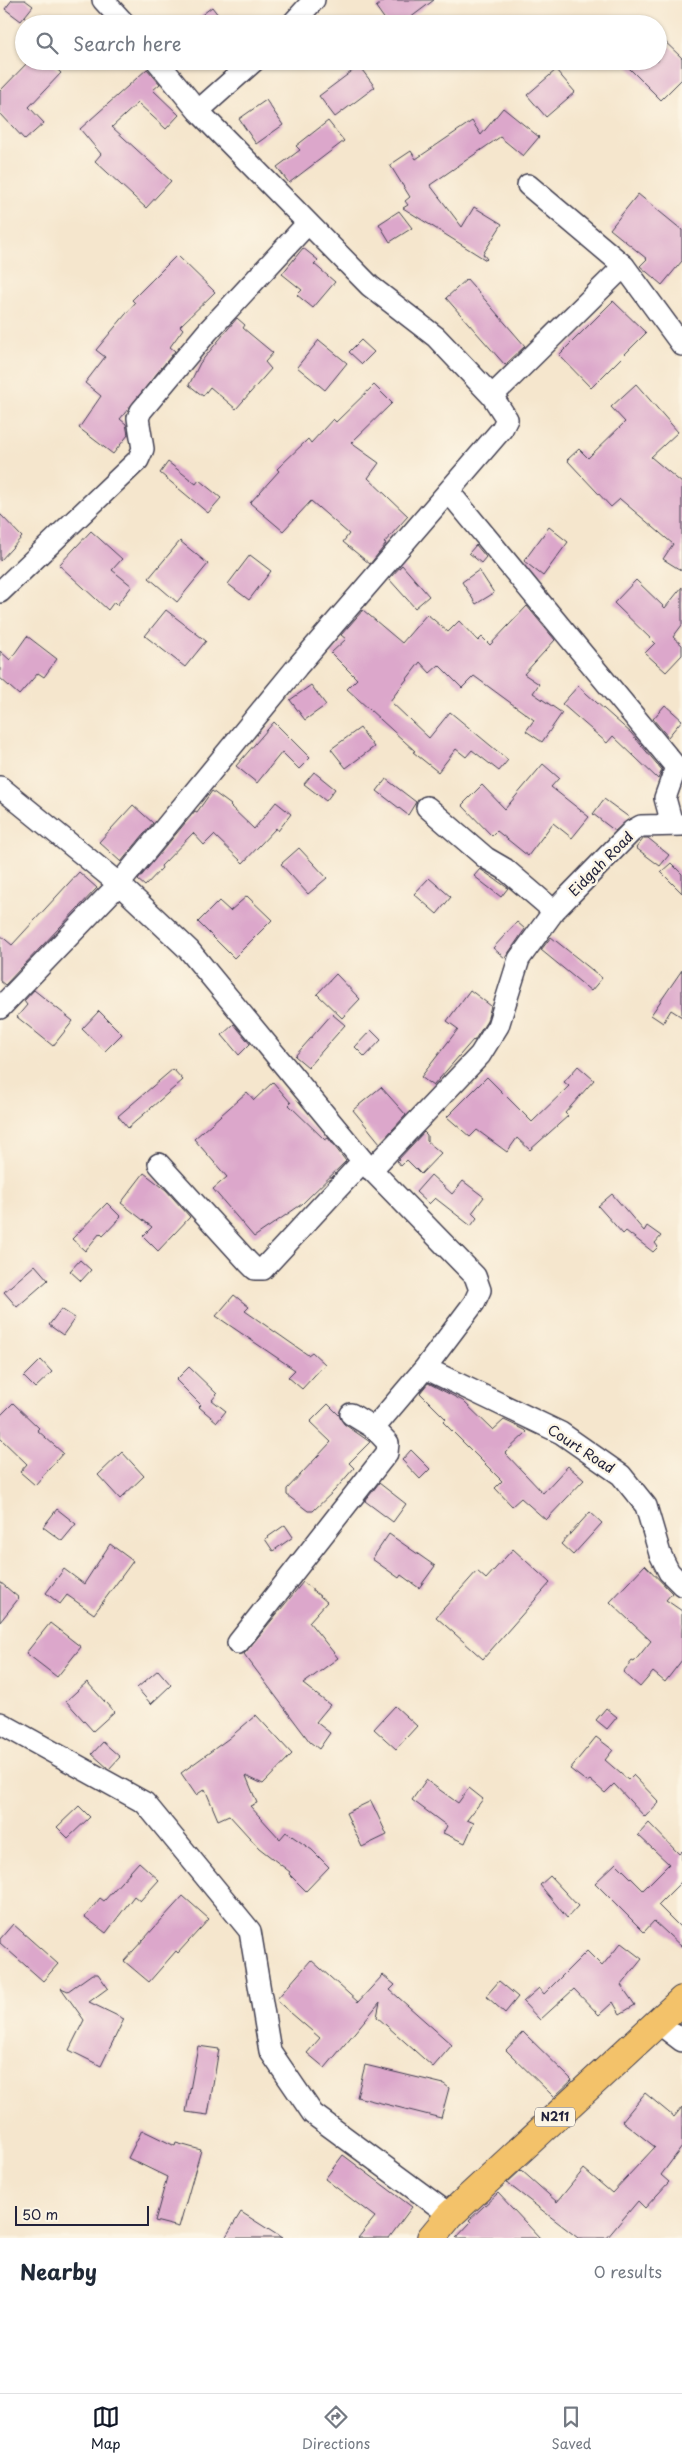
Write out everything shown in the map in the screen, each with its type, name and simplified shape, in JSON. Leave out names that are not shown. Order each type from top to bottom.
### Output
[{"type":"highway","name":"N211","points":[[431,2238],[450,2215],[682,2000]]},
{"type":"street","points":[[103,0],[117,15]]},
{"type":"street","points":[[300,15],[314,0]]},
{"type":"street","points":[[0,1008],[120,884],[296,666],[449,492],[505,424],[507,419],[492,396],[436,336],[370,286],[198,111],[164,70]]},
{"type":"street","points":[[198,111],[244,70]]},
{"type":"street","points":[[528,185],[624,266],[682,345]]},
{"type":"street","points":[[0,592],[138,460],[143,450],[138,418],[141,411],[208,331],[308,223]]},
{"type":"street","points":[[492,396],[624,266]]},
{"type":"street","points":[[449,492],[676,767],[665,798],[677,825]]},
{"type":"street","points":[[0,788],[120,884],[189,950],[367,1166],[475,1276],[480,1290],[474,1303],[425,1368],[374,1428]]},
{"type":"street","points":[[427,806],[486,858],[505,869],[554,912]]},
{"type":"street","name":"Eidgah Road","points":[[159,1164],[248,1262],[256,1269],[263,1269],[480,1055],[498,1026],[519,959],[554,912],[632,831],[641,826],[677,825]]},
{"type":"street","name":"Court Road","points":[[425,1368],[561,1433],[621,1475],[646,1506],[660,1554],[669,1572],[682,1585]]},
{"type":"street","points":[[238,1643],[388,1453],[388,1443],[374,1428],[351,1414]]},
{"type":"street","points":[[0,1723],[146,1803],[250,1931],[270,2051],[312,2114],[450,2215]]},
{"type":"street","points":[[657,2022],[682,2041]]},
{"type":"building","points":[[12,0],[25,0],[33,6],[26,15],[15,16],[5,9]]},
{"type":"building","points":[[385,0],[434,0],[414,15],[382,15],[376,7]]},
{"type":"building","points":[[212,7],[218,15],[202,15]]},
{"type":"building","points":[[667,44],[682,58],[682,79],[661,100],[631,70],[667,70]]},
{"type":"building","points":[[20,70],[58,70],[61,73],[29,107],[44,123],[25,140],[0,113],[0,91]]},
{"type":"building","points":[[148,70],[160,84],[153,90],[179,115],[166,129],[138,103],[112,127],[171,181],[146,208],[95,161],[101,154],[80,129]]},
{"type":"building","points":[[354,70],[362,70],[375,87],[335,117],[319,96]]},
{"type":"building","points":[[556,70],[575,92],[546,117],[527,95]]},
{"type":"building","points":[[266,100],[283,125],[256,144],[239,119]]},
{"type":"building","points":[[503,108],[539,137],[523,156],[500,137],[430,185],[462,227],[474,207],[502,224],[483,254],[486,260],[403,208],[408,205],[405,201],[410,197],[390,165],[411,151],[416,159],[472,121],[481,135]]},
{"type":"building","points":[[328,121],[344,141],[289,183],[277,167],[300,150],[296,146]]},
{"type":"building","points":[[638,194],[682,230],[682,261],[662,285],[640,266],[647,259],[610,229]]},
{"type":"building","points":[[399,211],[412,228],[390,242],[379,224]]},
{"type":"building","points":[[303,248],[318,260],[314,264],[335,282],[313,308],[297,295],[302,290],[282,274]]},
{"type":"building","points":[[177,255],[215,292],[180,326],[183,329],[170,347],[175,351],[120,419],[126,424],[128,435],[113,454],[79,428],[101,396],[85,383],[105,357],[96,350],[135,303],[132,300]]},
{"type":"building","points":[[467,279],[525,346],[505,365],[446,298]]},
{"type":"building","points":[[613,301],[646,333],[591,388],[559,355]]},
{"type":"building","points":[[237,318],[245,325],[243,328],[273,353],[265,362],[271,369],[236,409],[210,387],[203,396],[189,385],[200,363]]},
{"type":"building","points":[[319,340],[347,363],[325,390],[297,367]]},
{"type":"building","points":[[361,340],[374,352],[362,364],[349,352]]},
{"type":"building","points":[[636,384],[678,432],[651,457],[682,483],[682,571],[663,559],[673,544],[620,499],[611,507],[567,460],[579,449],[588,458],[625,422],[611,407]]},
{"type":"building","points":[[374,385],[392,403],[351,443],[379,463],[368,478],[408,516],[384,543],[386,544],[370,564],[343,542],[349,534],[311,501],[283,531],[250,503],[279,471],[277,469],[308,439],[311,443],[333,419],[336,422]]},
{"type":"building","points":[[168,462],[196,484],[199,480],[221,498],[208,513],[160,473]]},
{"type":"building","points":[[0,514],[22,537],[0,561]]},
{"type":"building","points":[[549,527],[568,542],[543,576],[524,561]]},
{"type":"building","points":[[91,531],[122,559],[112,570],[132,586],[117,605],[114,602],[108,610],[59,565]]},
{"type":"building","points":[[180,541],[208,564],[177,602],[149,578]]},
{"type":"building","points":[[476,545],[486,557],[481,563],[469,553]]},
{"type":"building","points":[[250,555],[271,571],[249,600],[228,584]]},
{"type":"building","points":[[402,565],[429,596],[415,608],[389,579]]},
{"type":"building","points":[[479,570],[494,593],[476,604],[462,582]]},
{"type":"building","points":[[636,580],[665,608],[682,587],[682,625],[673,637],[682,645],[682,655],[666,672],[645,653],[655,643],[614,603]]},
{"type":"building","points":[[527,606],[555,640],[524,674],[539,684],[533,693],[562,713],[542,742],[526,731],[534,720],[474,676],[462,688],[439,665],[430,673],[420,662],[390,701],[429,738],[450,712],[508,760],[499,771],[472,750],[466,757],[456,749],[438,772],[413,752],[415,751],[347,689],[357,679],[331,653],[346,639],[341,635],[363,610],[402,643],[427,614],[448,632],[459,621],[478,641],[482,637],[490,645]]},
{"type":"building","points":[[166,610],[206,641],[185,667],[145,636]]},
{"type":"building","points":[[27,636],[57,659],[44,677],[38,673],[19,695],[0,678],[0,651],[10,660]]},
{"type":"building","points":[[311,685],[326,705],[305,720],[290,700]]},
{"type":"building","points":[[578,686],[631,733],[662,770],[658,779],[613,736],[607,743],[562,704]]},
{"type":"building","points":[[665,705],[682,720],[668,737],[653,719]]},
{"type":"building","points":[[274,722],[310,758],[299,769],[282,752],[257,783],[236,766]]},
{"type":"building","points":[[360,728],[374,747],[346,768],[331,749]]},
{"type":"building","points":[[543,764],[559,778],[551,787],[589,817],[572,838],[553,823],[528,856],[497,831],[492,836],[462,805],[482,785],[505,809]]},
{"type":"building","points":[[314,772],[335,789],[326,801],[304,784]]},
{"type":"building","points":[[386,779],[416,802],[408,815],[377,791]]},
{"type":"building","points":[[212,791],[231,805],[254,829],[276,802],[291,814],[278,831],[276,828],[243,863],[214,835],[204,845],[193,833],[161,866],[162,868],[145,886],[138,880],[195,811],[197,812]]},
{"type":"building","points":[[604,799],[630,818],[615,831],[593,814]]},
{"type":"building","points":[[133,805],[153,823],[121,862],[99,842]]},
{"type":"building","points":[[644,838],[648,838],[669,855],[660,866],[636,848]]},
{"type":"building","points":[[299,848],[327,878],[308,894],[281,864]]},
{"type":"building","points":[[671,863],[682,874],[682,893],[661,872]]},
{"type":"building","points":[[480,869],[508,888],[501,897],[474,876]]},
{"type":"building","points":[[79,872],[97,888],[5,985],[0,981],[0,935],[12,945]]},
{"type":"building","points":[[429,878],[451,897],[437,914],[414,894]]},
{"type":"building","points":[[247,896],[272,920],[234,958],[198,922],[219,901],[230,911]]},
{"type":"building","points":[[517,922],[525,929],[505,958],[493,948]]},
{"type":"building","points":[[551,937],[602,978],[591,991],[541,950]]},
{"type":"building","points":[[682,970],[682,1017],[671,1010],[663,1023],[651,1015]]},
{"type":"building","points":[[336,974],[360,999],[342,1018],[317,994]]},
{"type":"building","points":[[34,990],[73,1021],[53,1046],[17,1017],[27,1005],[24,1001]]},
{"type":"building","points":[[470,990],[491,1006],[487,1021],[474,1041],[433,1086],[421,1077],[458,1029],[447,1021]]},
{"type":"building","points":[[99,1011],[122,1034],[105,1051],[82,1029]]},
{"type":"building","points":[[332,1014],[345,1025],[308,1067],[295,1056]]},
{"type":"building","points":[[234,1024],[250,1044],[239,1055],[222,1035]]},
{"type":"building","points":[[371,1030],[381,1040],[365,1057],[355,1047]]},
{"type":"building","points":[[578,1066],[594,1080],[565,1113],[568,1116],[530,1150],[517,1138],[507,1152],[477,1130],[470,1137],[447,1117],[487,1077],[532,1122],[569,1086],[564,1082]]},
{"type":"building","points":[[173,1069],[183,1080],[128,1128],[118,1116]]},
{"type":"building","points":[[273,1082],[291,1103],[289,1105],[325,1140],[328,1138],[346,1161],[302,1204],[254,1237],[213,1189],[227,1177],[194,1139],[247,1092],[254,1100]]},
{"type":"building","points":[[381,1087],[406,1115],[380,1143],[353,1110]]},
{"type":"building","points":[[424,1132],[427,1135],[427,1141],[441,1153],[421,1174],[407,1160],[401,1166],[397,1161]]},
{"type":"building","points":[[144,1173],[166,1190],[190,1217],[158,1251],[143,1236],[152,1227],[121,1203]]},
{"type":"building","points":[[431,1175],[452,1194],[463,1181],[484,1197],[472,1213],[477,1218],[471,1226],[435,1198],[429,1204],[416,1192]]},
{"type":"building","points":[[612,1194],[644,1231],[647,1226],[661,1236],[655,1243],[658,1247],[653,1252],[626,1231],[623,1234],[598,1206]]},
{"type":"building","points":[[107,1203],[121,1217],[103,1236],[100,1233],[85,1251],[72,1239]]},
{"type":"building","points":[[80,1260],[91,1270],[81,1281],[70,1271]]},
{"type":"building","points":[[35,1265],[48,1280],[17,1307],[4,1292]]},
{"type":"building","points":[[234,1295],[249,1307],[245,1311],[308,1355],[312,1352],[325,1364],[302,1389],[288,1377],[295,1370],[216,1316]]},
{"type":"building","points":[[61,1309],[75,1318],[63,1335],[49,1325]]},
{"type":"building","points":[[41,1360],[52,1372],[35,1388],[24,1377]]},
{"type":"building","points":[[189,1367],[217,1394],[212,1400],[226,1411],[217,1422],[199,1407],[201,1405],[176,1380]]},
{"type":"building","points":[[428,1383],[463,1401],[493,1430],[504,1420],[525,1430],[527,1432],[505,1453],[543,1493],[568,1466],[584,1480],[546,1520],[521,1498],[512,1506],[495,1488],[502,1481],[443,1422],[446,1419],[420,1393]]},
{"type":"building","points":[[13,1403],[39,1428],[37,1430],[63,1453],[35,1485],[20,1472],[27,1464],[0,1438],[0,1416]]},
{"type":"building","points":[[328,1404],[339,1415],[344,1424],[370,1442],[349,1463],[354,1468],[335,1490],[313,1511],[308,1511],[287,1495],[287,1489],[331,1442],[310,1422]]},
{"type":"building","points":[[411,1450],[430,1469],[420,1479],[402,1460]]},
{"type":"building","points":[[122,1452],[144,1476],[120,1499],[98,1475]]},
{"type":"building","points":[[379,1483],[406,1504],[393,1522],[365,1501]]},
{"type":"building","points":[[57,1509],[76,1524],[62,1541],[43,1527]]},
{"type":"building","points":[[590,1512],[602,1523],[573,1555],[561,1544]]},
{"type":"building","points":[[285,1525],[293,1537],[273,1551],[265,1539]]},
{"type":"building","points":[[389,1534],[435,1566],[419,1588],[401,1575],[399,1578],[372,1559]]},
{"type":"building","points":[[110,1544],[133,1561],[94,1614],[67,1595],[60,1604],[46,1593],[64,1569],[84,1584]]},
{"type":"building","points":[[513,1549],[550,1583],[483,1659],[436,1617],[477,1571],[486,1579]]},
{"type":"building","points":[[645,1565],[672,1593],[666,1600],[682,1611],[682,1660],[665,1682],[653,1672],[640,1687],[623,1672],[651,1641],[610,1602]]},
{"type":"building","points":[[0,1582],[19,1598],[0,1622]]},
{"type":"building","points":[[303,1582],[327,1602],[309,1622],[338,1658],[303,1684],[330,1705],[316,1722],[330,1733],[319,1749],[310,1742],[244,1654]]},
{"type":"building","points":[[50,1623],[81,1647],[57,1677],[26,1653]]},
{"type":"building","points":[[158,1670],[171,1685],[151,1704],[137,1688]]},
{"type":"building","points":[[87,1682],[114,1712],[93,1731],[66,1701]]},
{"type":"building","points":[[395,1706],[417,1726],[396,1749],[374,1729]]},
{"type":"building","points":[[606,1708],[617,1717],[607,1729],[596,1720]]},
{"type":"building","points":[[256,1715],[292,1754],[263,1784],[246,1776],[257,1803],[250,1806],[280,1839],[286,1832],[312,1850],[329,1867],[306,1891],[289,1874],[290,1872],[259,1848],[229,1815],[218,1820],[205,1789],[196,1795],[181,1773],[228,1739]]},
{"type":"building","points":[[596,1737],[613,1750],[605,1760],[628,1780],[633,1775],[659,1802],[645,1817],[614,1784],[605,1793],[590,1780],[587,1782],[570,1769]]},
{"type":"building","points":[[103,1742],[120,1757],[109,1769],[92,1754]]},
{"type":"building","points":[[426,1780],[458,1803],[469,1788],[483,1799],[467,1820],[474,1823],[465,1843],[443,1833],[447,1826],[412,1800]]},
{"type":"building","points":[[371,1801],[387,1835],[362,1847],[346,1813]]},
{"type":"building","points":[[79,1806],[90,1817],[68,1838],[57,1827]]},
{"type":"building","points":[[649,1823],[679,1854],[682,1851],[682,1881],[658,1905],[682,1929],[682,1947],[654,1921],[644,1932],[595,1883],[616,1863],[643,1890],[669,1864],[638,1835]]},
{"type":"building","points":[[139,1862],[159,1880],[140,1901],[134,1896],[106,1933],[85,1917],[100,1898],[104,1901]]},
{"type":"building","points":[[550,1876],[578,1906],[567,1918],[540,1885]]},
{"type":"building","points":[[183,1896],[209,1919],[178,1953],[176,1951],[149,1982],[124,1961]]},
{"type":"building","points":[[13,1924],[58,1964],[43,1981],[0,1943],[0,1939]]},
{"type":"building","points":[[621,1943],[642,1959],[621,1985],[635,2005],[620,2014],[613,2002],[599,2015],[574,1989],[540,2020],[523,2002],[539,1988],[544,1994],[587,1951],[602,1966]]},
{"type":"building","points":[[311,1960],[358,2002],[383,1975],[395,1985],[390,1990],[452,2045],[433,2067],[377,2017],[380,2002],[325,2068],[307,2053],[320,2038],[276,2000]]},
{"type":"building","points":[[92,1974],[98,1974],[108,1988],[89,2002],[124,2019],[101,2066],[69,2050],[84,2020],[61,1988],[68,1991]]},
{"type":"building","points":[[499,1981],[518,1997],[505,2013],[486,1996]]},
{"type":"building","points":[[523,2032],[572,2080],[554,2097],[506,2050]]},
{"type":"building","points":[[198,2046],[219,2049],[208,2115],[186,2112]]},
{"type":"building","points":[[365,2065],[444,2084],[449,2088],[441,2118],[357,2097]]},
{"type":"building","points":[[645,2093],[674,2117],[682,2107],[682,2147],[661,2175],[669,2182],[645,2208],[638,2201],[607,2238],[578,2238],[507,2183],[521,2170],[557,2202],[584,2169],[612,2193],[655,2147],[622,2121]]},
{"type":"building","points":[[142,2130],[175,2146],[176,2143],[201,2150],[179,2227],[155,2221],[167,2177],[128,2158]]},
{"type":"building","points":[[343,2155],[412,2207],[389,2238],[358,2238],[375,2217],[325,2179]]},
{"type":"building","points":[[498,2193],[540,2238],[456,2238],[471,2222],[469,2220]]},
{"type":"building","points":[[241,2212],[282,2238],[225,2238]]}]
